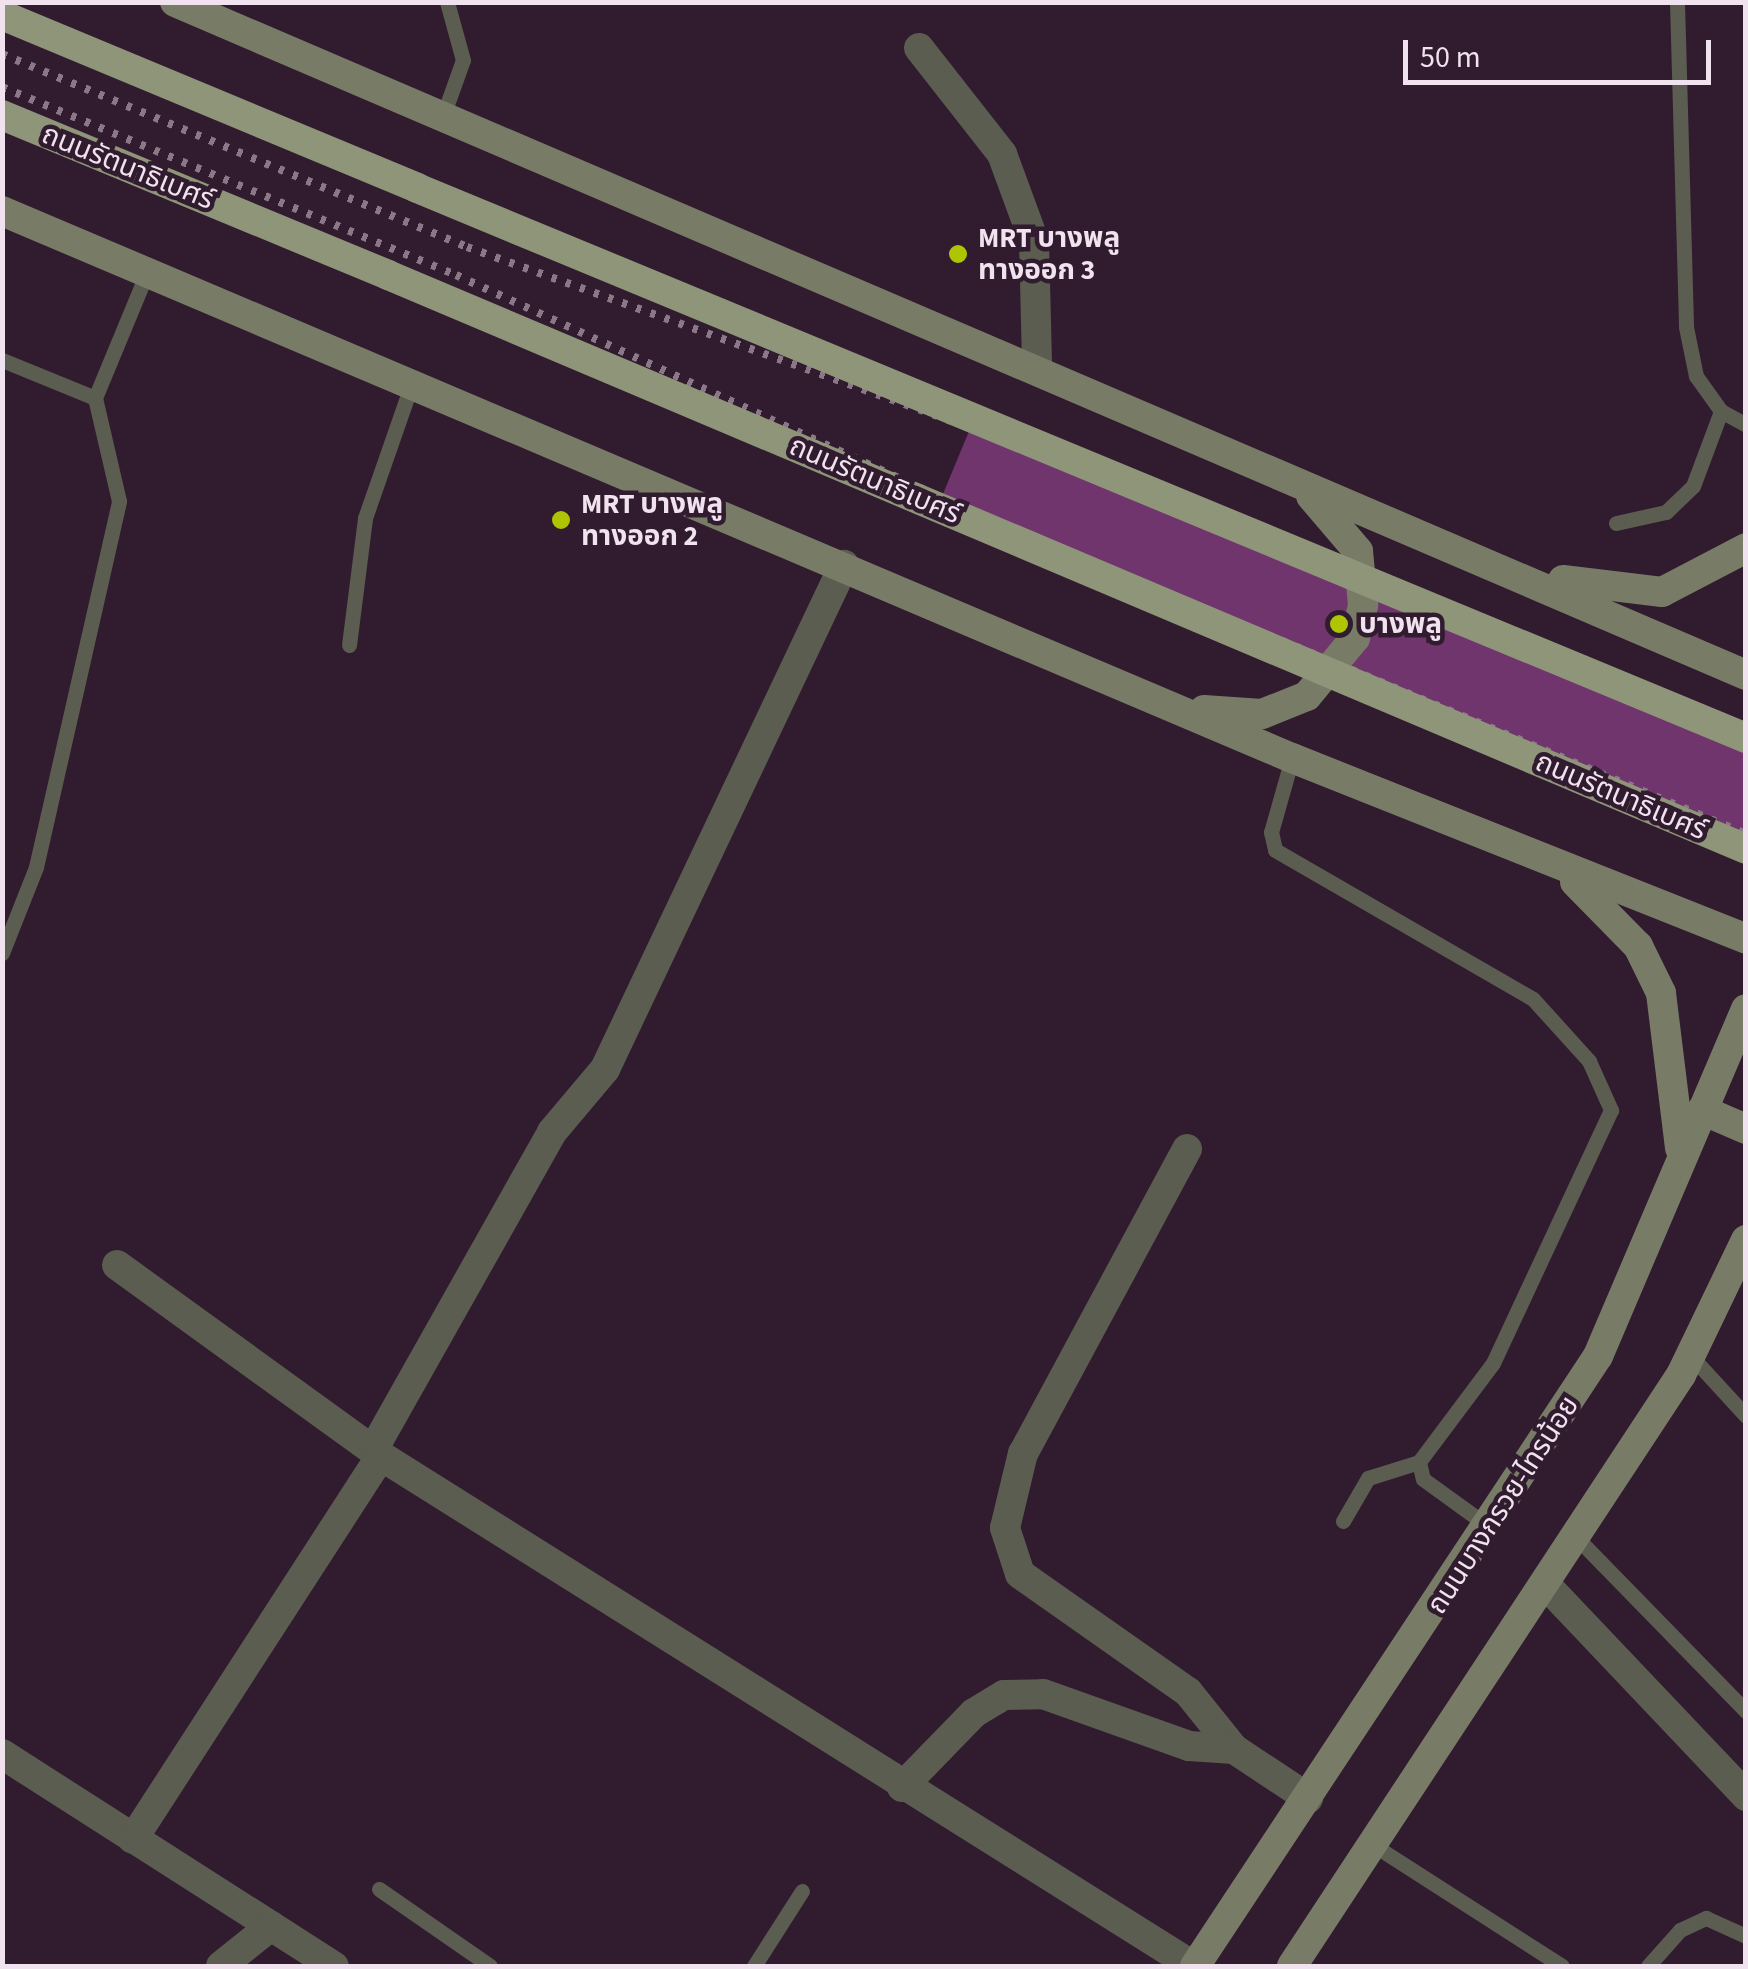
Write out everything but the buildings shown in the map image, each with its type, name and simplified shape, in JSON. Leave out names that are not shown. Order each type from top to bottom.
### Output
[{"type":"main road","points":[[175,2],[1038,365],[1746,676]]},
{"type":"main road","points":[[2,14],[1746,738]]},
{"type":"main road","name":"ถนนรัตนาธิเบศร์","points":[[2,115],[1746,848]]},
{"type":"main road","points":[[2,211],[1154,695],[1292,758],[1746,939]]},
{"type":"main road","points":[[1154,695],[1262,714],[1306,696],[1355,638],[1363,605],[1358,551],[1336,517],[1271,470]]},
{"type":"main road","points":[[1422,536],[1590,590],[1662,592],[1746,548]]},
{"type":"main road","points":[[1554,863],[1638,946],[1661,993],[1674,1048],[1680,1161]]},
{"type":"main road","name":"ถนนบางกรวย-ไทรน้อย","points":[[1194,1966],[1491,1528],[1598,1356],[1746,1008]]},
{"type":"main road","points":[[1702,1110],[1746,1129]]},
{"type":"main road","points":[[1292,1966],[1577,1538],[1690,1355],[1746,1240]]},
{"type":"street","points":[[919,48],[1002,154],[1040,284],[1038,365]]},
{"type":"street","points":[[133,1839],[377,1453],[552,1132],[605,1069],[844,564]]},
{"type":"street","points":[[1187,1149],[1023,1453],[1005,1528],[1020,1574],[1188,1692],[1234,1749],[1308,1798]]},
{"type":"street","points":[[118,1264],[377,1453],[902,1787],[1194,1966]]},
{"type":"street","points":[[1546,1585],[1746,1796]]},
{"type":"street","points":[[902,1787],[1004,1695],[1042,1694],[1189,1746],[1234,1749]]},
{"type":"street","points":[[2,1754],[334,1966]]},
{"type":"street","points":[[221,1966],[271,1926]]},
{"type":"lane","points":[[444,113],[462,60],[447,2]]},
{"type":"lane","points":[[1677,2],[1686,327],[1696,376],[1721,412],[1746,425]]},
{"type":"lane","points":[[2,953],[36,867],[119,500],[95,398],[148,270]]},
{"type":"lane","points":[[2,360],[95,398]]},
{"type":"lane","points":[[349,644],[365,518],[412,384]]},
{"type":"lane","points":[[1616,523],[1666,512],[1693,486],[1721,412]]},
{"type":"lane","points":[[1292,758],[1270,832],[1275,850],[1532,999],[1589,1061],[1611,1110],[1493,1363],[1419,1462],[1368,1478],[1343,1521]]},
{"type":"lane","points":[[1690,1355],[1746,1416]]},
{"type":"lane","points":[[1419,1462],[1423,1479],[1491,1528]]},
{"type":"lane","points":[[1577,1538],[1746,1712]]},
{"type":"lane","points":[[1375,1846],[1562,1966]]},
{"type":"lane","points":[[379,1888],[490,1966]]},
{"type":"lane","points":[[754,1966],[802,1891]]},
{"type":"lane","points":[[1648,1966],[1680,1930],[1706,1918],[1746,1936]]},
{"type":"railway","points":[[2,54],[467,247],[1007,441],[1746,748]]},
{"type":"railway","points":[[2,87],[456,275],[977,514],[1746,834]]},
{"type":"place","name":"MRT บางพลู ทางออก 3","points":[[958,254]]},
{"type":"place","name":"MRT บางพลู ทางออก 2","points":[[561,520]]},
{"type":"place","name":"บางพลู","points":[[1339,624]]}]
